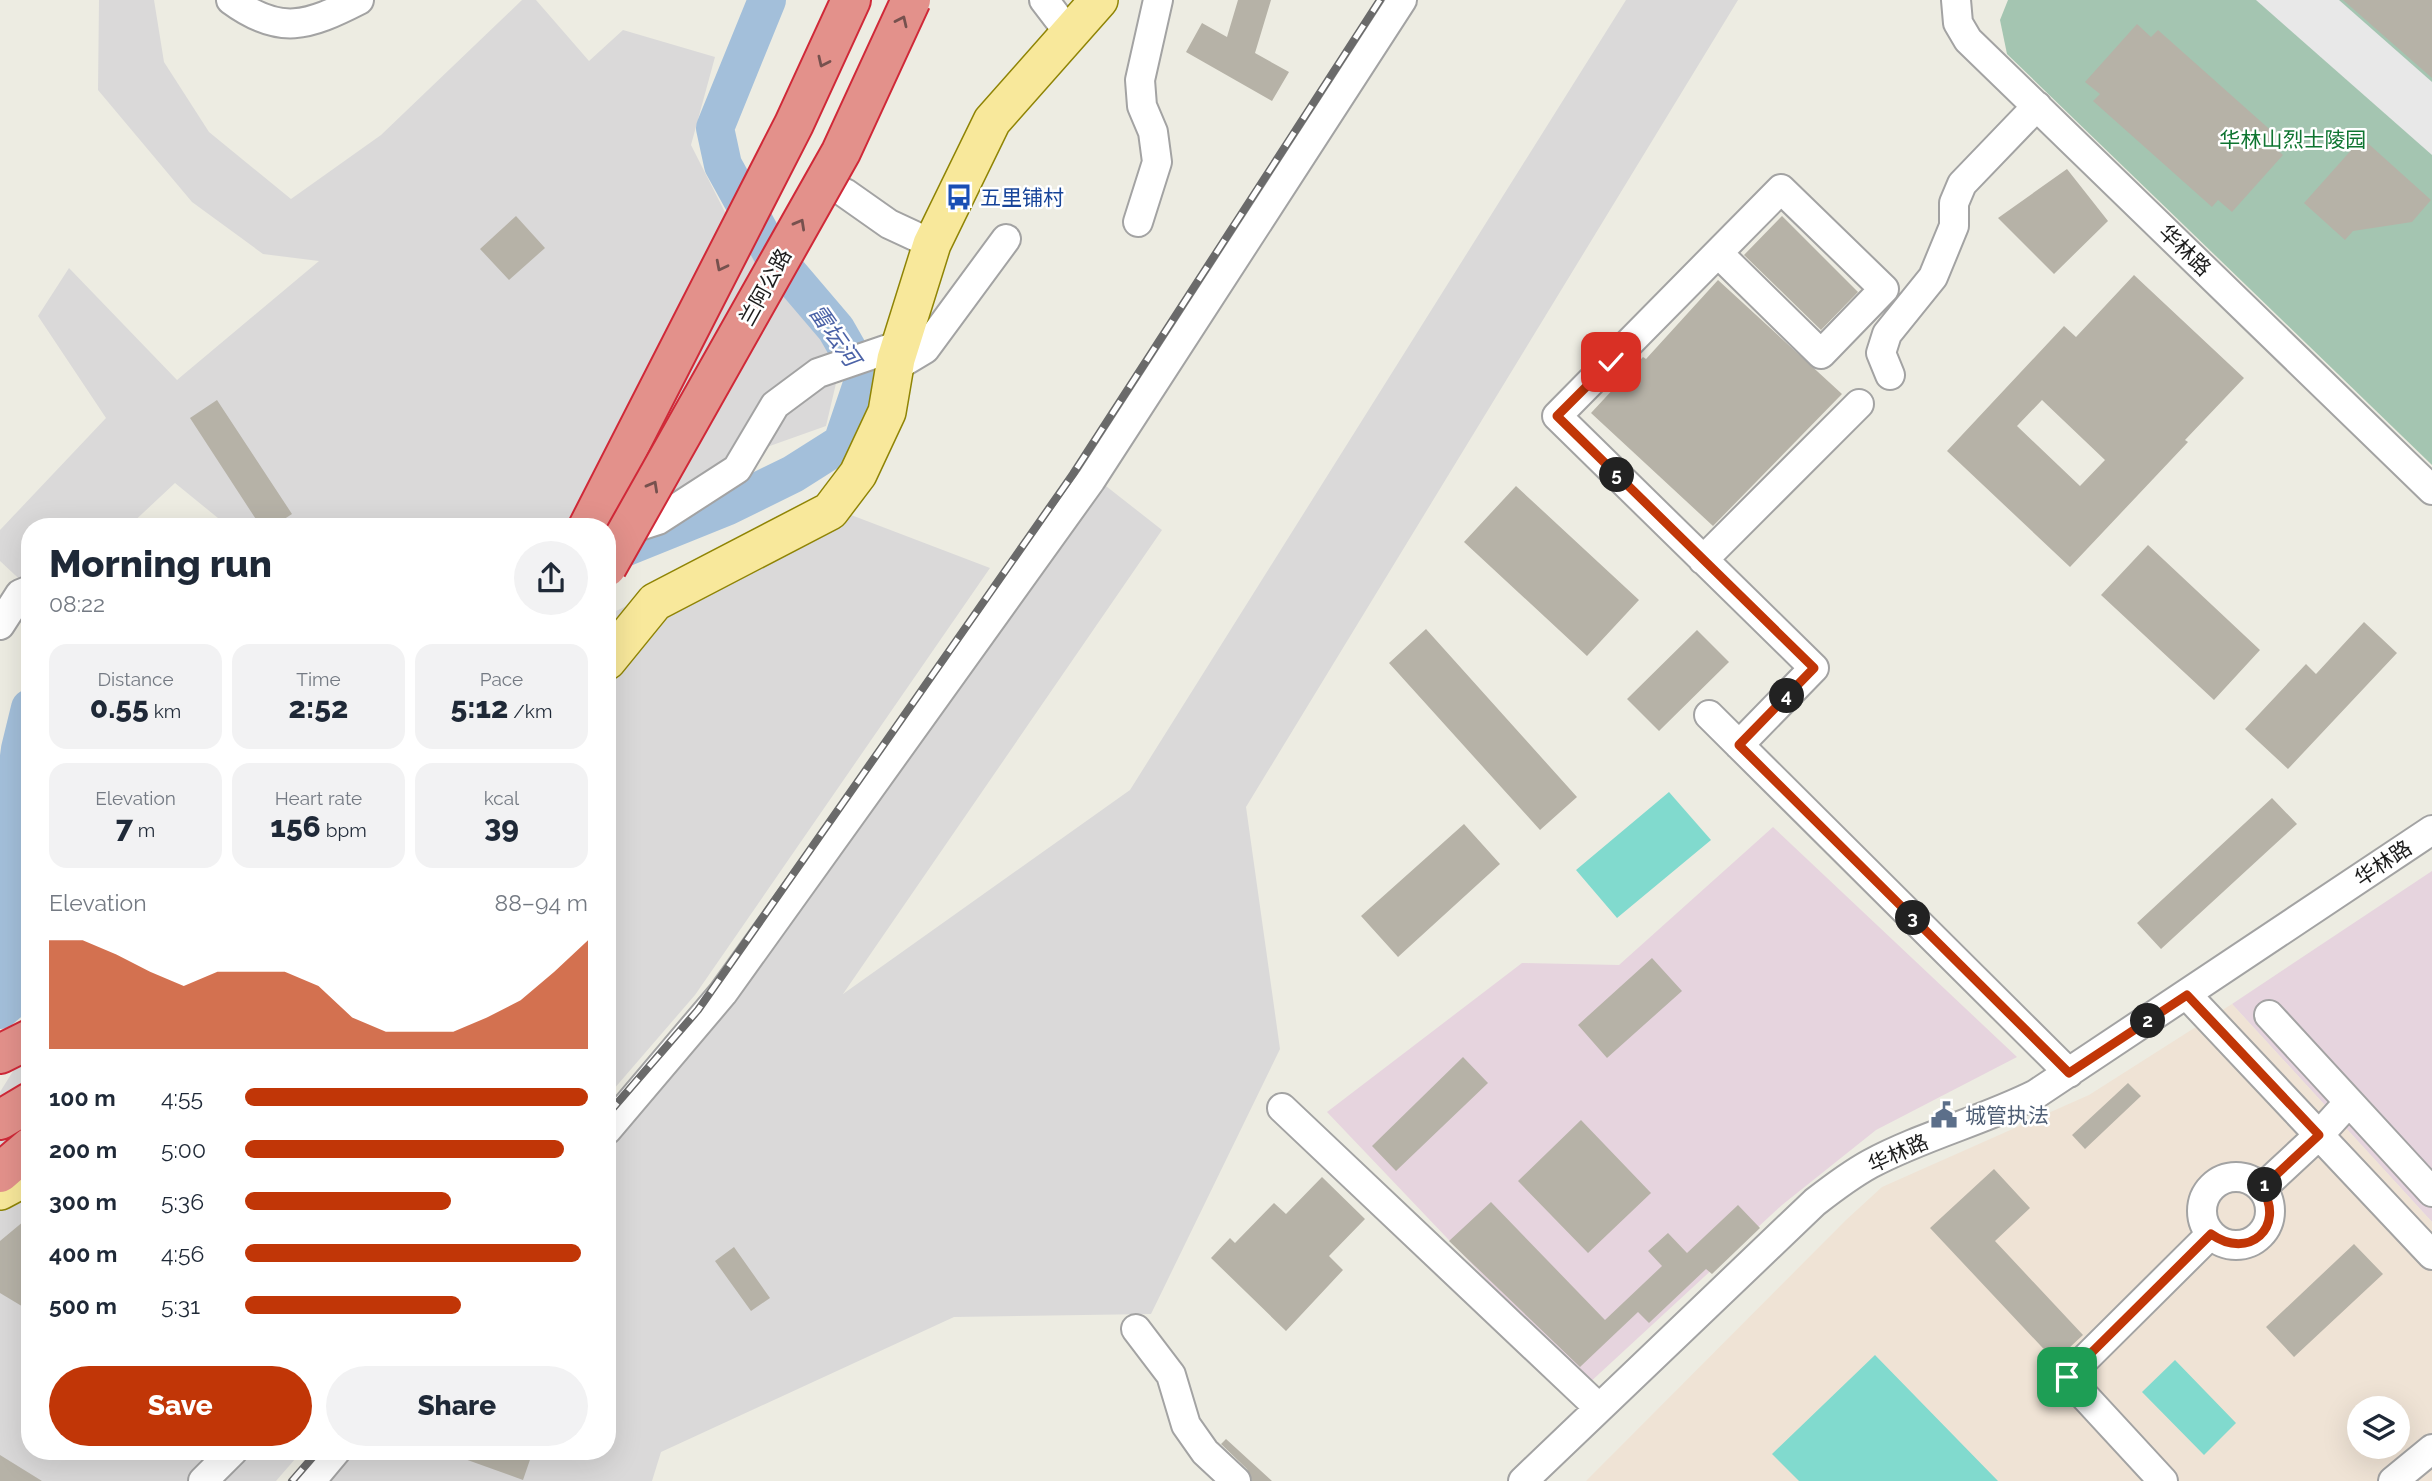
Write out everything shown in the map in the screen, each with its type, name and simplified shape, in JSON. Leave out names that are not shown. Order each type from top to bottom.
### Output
[{"type":"highway","points":[[593,518],[794,124],[851,0]]},
{"type":"highway","name":"兰阿公路","points":[[616,551],[841,152],[911,0]]},
{"type":"highway","points":[[0,1054],[21,1044]]},
{"type":"highway","points":[[0,1120],[21,1107]]},
{"type":"highway","points":[[0,1152],[21,1139]]},
{"type":"highway","points":[[0,1173],[21,1155]]},
{"type":"main road","points":[[616,650],[655,602],[830,511],[858,474],[887,412],[877,358],[992,121],[1099,0]]},
{"type":"main road","points":[[0,1191],[21,1180]]},
{"type":"street","points":[[231,0],[248,13],[276,23],[303,23],[332,14],[359,0]]},
{"type":"street","points":[[1044,0],[1070,34]]},
{"type":"street","points":[[1138,222],[1157,162],[1153,132],[1142,106],[1140,80],[1158,0]]},
{"type":"street","points":[[616,1119],[723,993],[1091,481],[1402,0]]},
{"type":"street","name":"华林路","points":[[1956,0],[1958,23],[1968,40],[2432,490]]},
{"type":"street","points":[[1890,375],[1881,353],[1887,334],[1933,277],[1954,226],[1954,202],[1962,184],[2037,106]]},
{"type":"street","points":[[1718,253],[1821,354],[1884,289],[1781,189],[1557,416],[1814,668],[1739,745]]},
{"type":"street","points":[[845,193],[889,224],[932,244]]},
{"type":"street","points":[[616,533],[658,520],[737,469],[775,405],[818,373],[925,349],[1006,239]]},
{"type":"street","points":[[1703,560],[1859,404]]},
{"type":"street","points":[[0,625],[21,594]]},
{"type":"street","points":[[1709,715],[2069,1073]]},
{"type":"street","name":"华林路","points":[[1523,1481],[1815,1202],[1844,1180],[1913,1145],[2036,1094],[2432,830]]},
{"type":"street","points":[[2187,995],[2432,1255]]},
{"type":"street","points":[[2269,1015],[2432,1192]]},
{"type":"street","points":[[2262,1188],[2319,1135],[2349,1102]]},
{"type":"street","points":[[1282,1108],[1599,1408]]},
{"type":"street","points":[[2237,1177],[2250,1180],[2262,1188],[2269,1199],[2271,1212],[2268,1226],[2260,1236],[2248,1243],[2235,1245],[2222,1242],[2211,1234],[2204,1223],[2202,1210],[2205,1197],[2213,1186],[2224,1179],[2237,1177]]},
{"type":"street","points":[[2163,1481],[2067,1377],[2211,1234]]},
{"type":"street","points":[[1136,1329],[1171,1375],[1186,1426],[1205,1452],[1236,1481]]},
{"type":"street","points":[[2393,1481],[2432,1448]]},
{"type":"street","points":[[203,1481],[224,1460]]},
{"type":"street","points":[[311,1481],[328,1460]]},
{"type":"shaded area","points":[[99,0],[154,0],[164,62],[209,132],[291,199],[381,135],[522,0],[536,0],[589,61],[623,30],[715,57],[691,145],[735,232],[841,362],[826,426],[713,466],[648,520],[616,525],[616,518],[218,518],[175,483],[138,518],[21,518],[21,581],[0,561],[0,530],[106,418],[38,316],[69,268],[177,380],[319,261],[263,254],[192,202],[98,90]]},
{"type":"shaded area","points":[[1626,0],[1738,0],[1246,807],[1280,1049],[1151,1314],[954,1317],[661,1452],[652,1481],[310,1481],[329,1460],[616,1460],[616,1131],[1097,479],[1162,530],[843,994],[1130,790]]},
{"type":"shaded area","points":[[2256,0],[2339,0],[2432,82],[2432,155]]},
{"type":"shaded area","points":[[838,510],[990,568],[695,995],[616,1087],[616,611]]},
{"type":"shaded area","points":[[1669,792],[1711,840],[1617,918],[1576,870]]},
{"type":"shaded area","points":[[1773,827],[2017,1057],[1876,1130],[1782,1205],[1587,1385],[1327,1112],[1522,963],[1619,965]]},
{"type":"shaded area","points":[[2432,871],[2432,1222],[2232,1004]]},
{"type":"shaded area","points":[[2232,1004],[2432,1222],[2432,1481],[1586,1481],[1882,1187],[2089,1095]]},
{"type":"shaded area","points":[[21,1058],[21,1460],[294,1460],[276,1481],[0,1481],[0,1092]]},
{"type":"shaded area","points":[[1875,1355],[1998,1481],[1799,1481],[1772,1454]]},
{"type":"shaded area","points":[[2175,1360],[2236,1423],[2204,1455],[2142,1392]]},
{"type":"green space","name":"华林山烈士陵园","points":[[2008,0],[2432,0],[2432,465],[2007,54],[2000,20]]},
{"type":"building","points":[[1238,0],[1271,0],[1255,53],[1289,72],[1272,101],[1186,52],[1202,23],[1227,37]]},
{"type":"building","points":[[2343,0],[2432,0],[2432,78]]},
{"type":"building","points":[[2137,24],[2151,37],[2158,30],[2276,135],[2270,143],[2283,155],[2232,212],[2218,200],[2212,207],[2093,101],[2100,94],[2085,82]]},
{"type":"building","points":[[2362,138],[2431,200],[2412,222],[2353,231],[2345,240],[2304,203]]},
{"type":"building","points":[[2067,169],[2108,221],[2054,274],[1998,218]]},
{"type":"building","points":[[516,216],[545,248],[509,280],[480,249]]},
{"type":"building","points":[[1782,216],[1858,292],[1821,330],[1744,255]]},
{"type":"building","points":[[2134,275],[2244,378],[2185,440],[2188,442],[2070,567],[1947,451],[2064,326],[2076,337]],"holes":[[[2042,400],[2105,460],[2080,486],[2017,426]]]},
{"type":"building","points":[[1718,280],[1842,394],[1713,526],[1591,413],[1643,357],[1646,359]]},
{"type":"building","points":[[217,400],[292,514],[286,518],[255,518],[190,418]]},
{"type":"building","points":[[1516,486],[1639,600],[1587,656],[1464,542]]},
{"type":"building","points":[[2148,545],[2260,650],[2214,700],[2101,595]]},
{"type":"building","points":[[2364,622],[2397,653],[2288,769],[2245,729],[2306,664],[2316,674]]},
{"type":"building","points":[[1426,629],[1577,797],[1540,830],[1389,663]]},
{"type":"building","points":[[1697,630],[1729,662],[1659,731],[1627,699]]},
{"type":"building","points":[[2272,798],[2297,824],[2161,949],[2137,923]]},
{"type":"building","points":[[1464,824],[1500,864],[1398,957],[1361,916]]},
{"type":"building","points":[[1652,958],[1682,991],[1607,1058],[1578,1025]]},
{"type":"building","points":[[1463,1057],[1488,1083],[1396,1171],[1372,1146]]},
{"type":"building","points":[[2128,1083],[2141,1096],[2085,1149],[2072,1135]]},
{"type":"building","points":[[1581,1120],[1651,1193],[1588,1253],[1518,1181]]},
{"type":"building","points":[[1994,1169],[2030,1208],[1995,1241],[2083,1335],[2055,1361],[1930,1228]]},
{"type":"building","points":[[1322,1177],[1365,1219],[1329,1256],[1343,1270],[1286,1331],[1211,1258],[1230,1238],[1235,1243],[1274,1203],[1286,1214]]},
{"type":"building","points":[[1491,1202],[1605,1320],[1662,1266],[1648,1251],[1668,1233],[1687,1253],[1738,1205],[1760,1228],[1712,1274],[1706,1269],[1649,1323],[1638,1312],[1580,1367],[1449,1241]]},
{"type":"building","points":[[21,1224],[21,1306],[0,1293],[0,1241]]},
{"type":"building","points":[[2354,1244],[2383,1274],[2294,1357],[2266,1327]]},
{"type":"building","points":[[734,1247],[770,1298],[751,1311],[715,1261]]},
{"type":"building","points":[[1226,1439],[1272,1481],[1252,1481],[1247,1469],[1221,1444]]},
{"type":"building","points":[[0,1455],[42,1481],[0,1481]]},
{"type":"building","points":[[467,1460],[530,1460],[523,1480]]},
{"type":"waterway","name":"雷坛河","points":[[616,551],[726,507],[793,474],[842,443],[864,378],[836,329],[772,254],[723,165],[715,128],[767,0]]},
{"type":"waterway","name":"雷坛河","points":[[0,1010],[19,994],[3,876],[21,745]]},
{"type":"railway","points":[[616,1105],[698,1010],[1073,474],[1380,0]]},
{"type":"railway","points":[[292,1481],[310,1460]]},
{"type":"place","name":"五里铺村","points":[[959,197]]},
{"type":"place","name":"城管执法","points":[[1944,1115]]},
{"type":"route","points":[[1611,362],[1557,416],[1814,668],[1739,745],[2069,1073],[2187,995],[2319,1135],[2262,1188],[2269,1199],[2271,1212],[2268,1226],[2260,1236],[2248,1243],[2235,1245],[2222,1242],[2211,1234],[2067,1377]]}]
